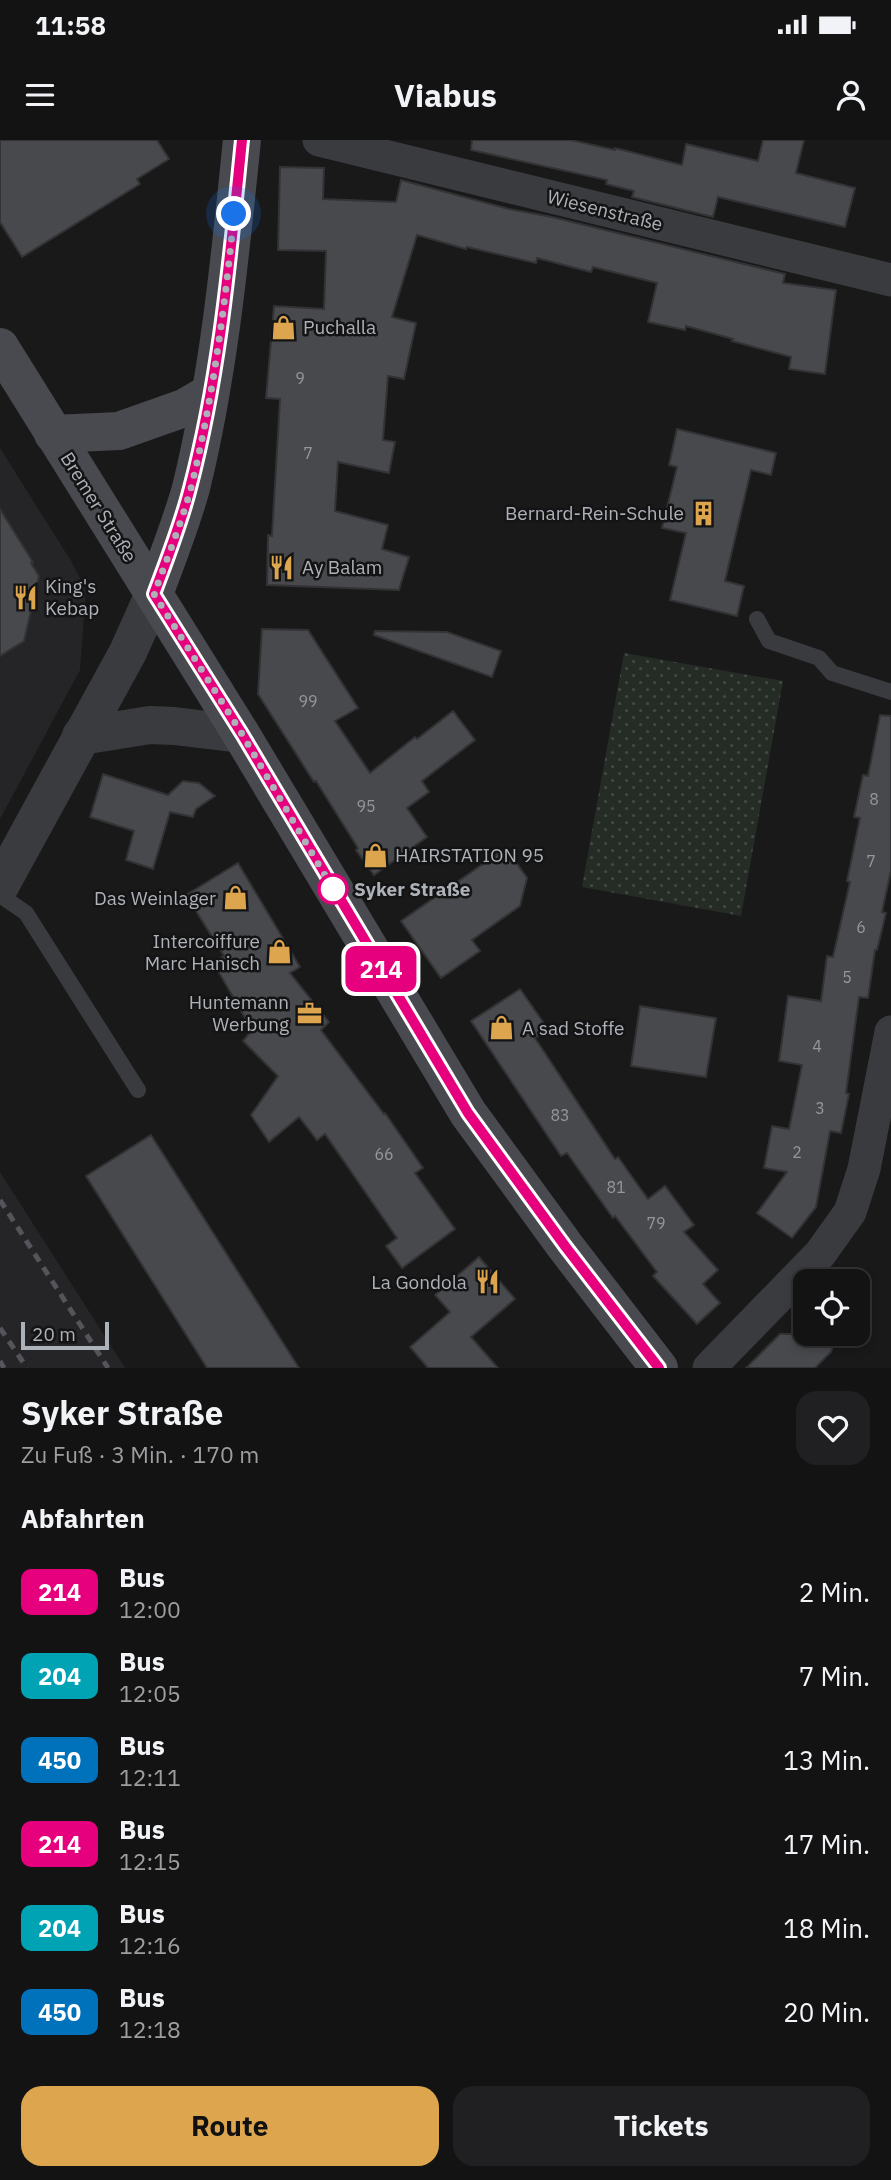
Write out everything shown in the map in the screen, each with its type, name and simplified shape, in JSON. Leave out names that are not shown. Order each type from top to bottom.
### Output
[{"type":"main road","points":[[154,594],[190,489],[210,393],[224,312],[242,140]]},
{"type":"main road","name":"Bremer Straße","points":[[0,347],[242,734],[468,1113],[659,1368]]},
{"type":"main road","points":[[53,434],[119,431],[184,408],[210,393]]},
{"type":"street","name":"Wiesenstraße","points":[[319,140],[891,280]]},
{"type":"street","points":[[0,886],[128,652],[154,594]]},
{"type":"street","points":[[81,736],[150,725],[242,734]]},
{"type":"street","points":[[709,1368],[820,1254],[850,1212],[864,1169],[891,1032]]},
{"type":"lane","points":[[757,620],[769,641],[819,658],[832,673],[891,692]]},
{"type":"lane","points":[[0,895],[26,913],[138,1090]]},
{"type":"shaded area","points":[[0,448],[71,561],[86,590],[80,670],[0,819]]},
{"type":"shaded area","points":[[624,653],[783,681],[741,916],[582,887]]},
{"type":"shaded area","points":[[0,1172],[125,1368],[0,1368]]},
{"type":"building","points":[[0,140],[157,140],[169,159],[137,179],[140,184],[22,257],[0,222]]},
{"type":"building","points":[[472,140],[571,140],[682,165],[686,144],[758,161],[763,140],[804,140],[796,173],[855,188],[845,227],[718,197],[713,217],[632,197],[634,191],[606,184],[607,180],[471,150]]},
{"type":"building","points":[[280,167],[324,168],[323,199],[396,202],[401,180],[509,209],[785,274],[783,283],[836,290],[825,374],[789,369],[791,357],[732,341],[733,339],[686,326],[685,330],[648,322],[657,283],[593,267],[591,272],[537,258],[536,263],[467,247],[466,249],[417,235],[392,317],[416,323],[404,379],[388,376],[383,440],[395,442],[389,473],[338,462],[335,511],[388,525],[382,549],[409,557],[399,590],[267,585],[268,535],[272,536],[280,399],[266,398],[274,306],[324,309],[326,251],[278,250]]},
{"type":"building","name":"Bernard-Rein-Schule","points":[[677,429],[776,453],[771,475],[751,470],[725,581],[744,586],[737,616],[670,600],[686,533],[662,528],[677,467],[669,465]]},
{"type":"building","points":[[0,509],[39,576],[24,641],[0,656]]},
{"type":"building","points":[[262,629],[308,630],[358,708],[335,721],[370,773],[453,711],[475,740],[422,781],[429,792],[407,808],[427,837],[374,875],[258,694]]},
{"type":"building","points":[[375,631],[447,632],[501,651],[492,677],[374,635]]},
{"type":"building","points":[[880,715],[891,716],[891,870],[882,912],[886,913],[875,950],[868,998],[859,997],[846,1093],[849,1094],[841,1133],[830,1131],[816,1207],[792,1238],[757,1213],[787,1172],[764,1168],[772,1126],[789,1129],[802,1065],[779,1061],[788,996],[821,1001],[827,956],[833,957],[850,882],[847,881],[860,818],[854,817],[863,775],[868,776]]},
{"type":"building","points":[[103,774],[168,795],[183,781],[199,783],[215,796],[196,809],[193,817],[170,812],[153,869],[126,860],[134,831],[90,817]]},
{"type":"building","points":[[506,848],[527,878],[520,906],[472,940],[480,951],[441,978],[401,921]]},
{"type":"building","points":[[238,863],[300,967],[290,973],[329,1022],[321,1030],[385,1113],[423,1168],[415,1173],[455,1229],[402,1268],[386,1246],[397,1238],[325,1134],[317,1140],[299,1117],[269,1142],[251,1115],[278,1076],[243,1041],[252,1030],[213,962],[224,956],[186,895]]},
{"type":"building","points":[[520,989],[548,1029],[535,1038],[615,1159],[618,1157],[648,1199],[665,1186],[694,1225],[684,1232],[718,1270],[703,1284],[720,1303],[697,1324],[653,1276],[657,1272],[615,1216],[613,1218],[567,1153],[561,1156],[471,1021]]},
{"type":"building","points":[[640,1006],[716,1018],[706,1077],[631,1066]]},
{"type":"building","points":[[151,1135],[299,1368],[207,1368],[86,1176]]},
{"type":"building","points":[[479,1257],[515,1299],[471,1337],[498,1368],[428,1368],[410,1347],[450,1312],[435,1295]]},
{"type":"building","points":[[780,1334],[793,1334],[793,1346],[833,1346],[831,1352],[815,1368],[746,1368]]},
{"type":"railway","points":[[0,1200],[108,1368]]},
{"type":"railway","points":[[0,1328],[27,1368]]},
{"type":"railway","points":[[0,1361],[4,1368]]},
{"type":"bus line","name":"214","points":[[242,140],[224,312],[202,436],[190,489],[154,594],[242,734],[468,1113],[659,1368]]},
{"type":"place","name":"Puchalla","points":[[283,327]]},
{"type":"place","name":"Bernard-Rein-Schule","points":[[704,513]]},
{"type":"place","name":"Ay Balam","points":[[282,567]]},
{"type":"place","name":"King's Kebap","points":[[25,597]]},
{"type":"place","name":"HAIRSTATION 95","points":[[375,855]]},
{"type":"place","name":"Syker Straße","points":[[333,889]]},
{"type":"place","name":"Das Weinlager","points":[[236,898]]},
{"type":"place","name":"Intercoiffure Marc Hanisch","points":[[280,952]]},
{"type":"place","name":"Huntemann Werbung","points":[[309,1013]]},
{"type":"place","name":"A sad Stoffe","points":[[502,1028]]},
{"type":"place","name":"La Gondola","points":[[487,1282]]},
{"type":"route","points":[[234,214],[224,312],[202,436],[190,489],[154,594],[242,734],[333,889]]}]
